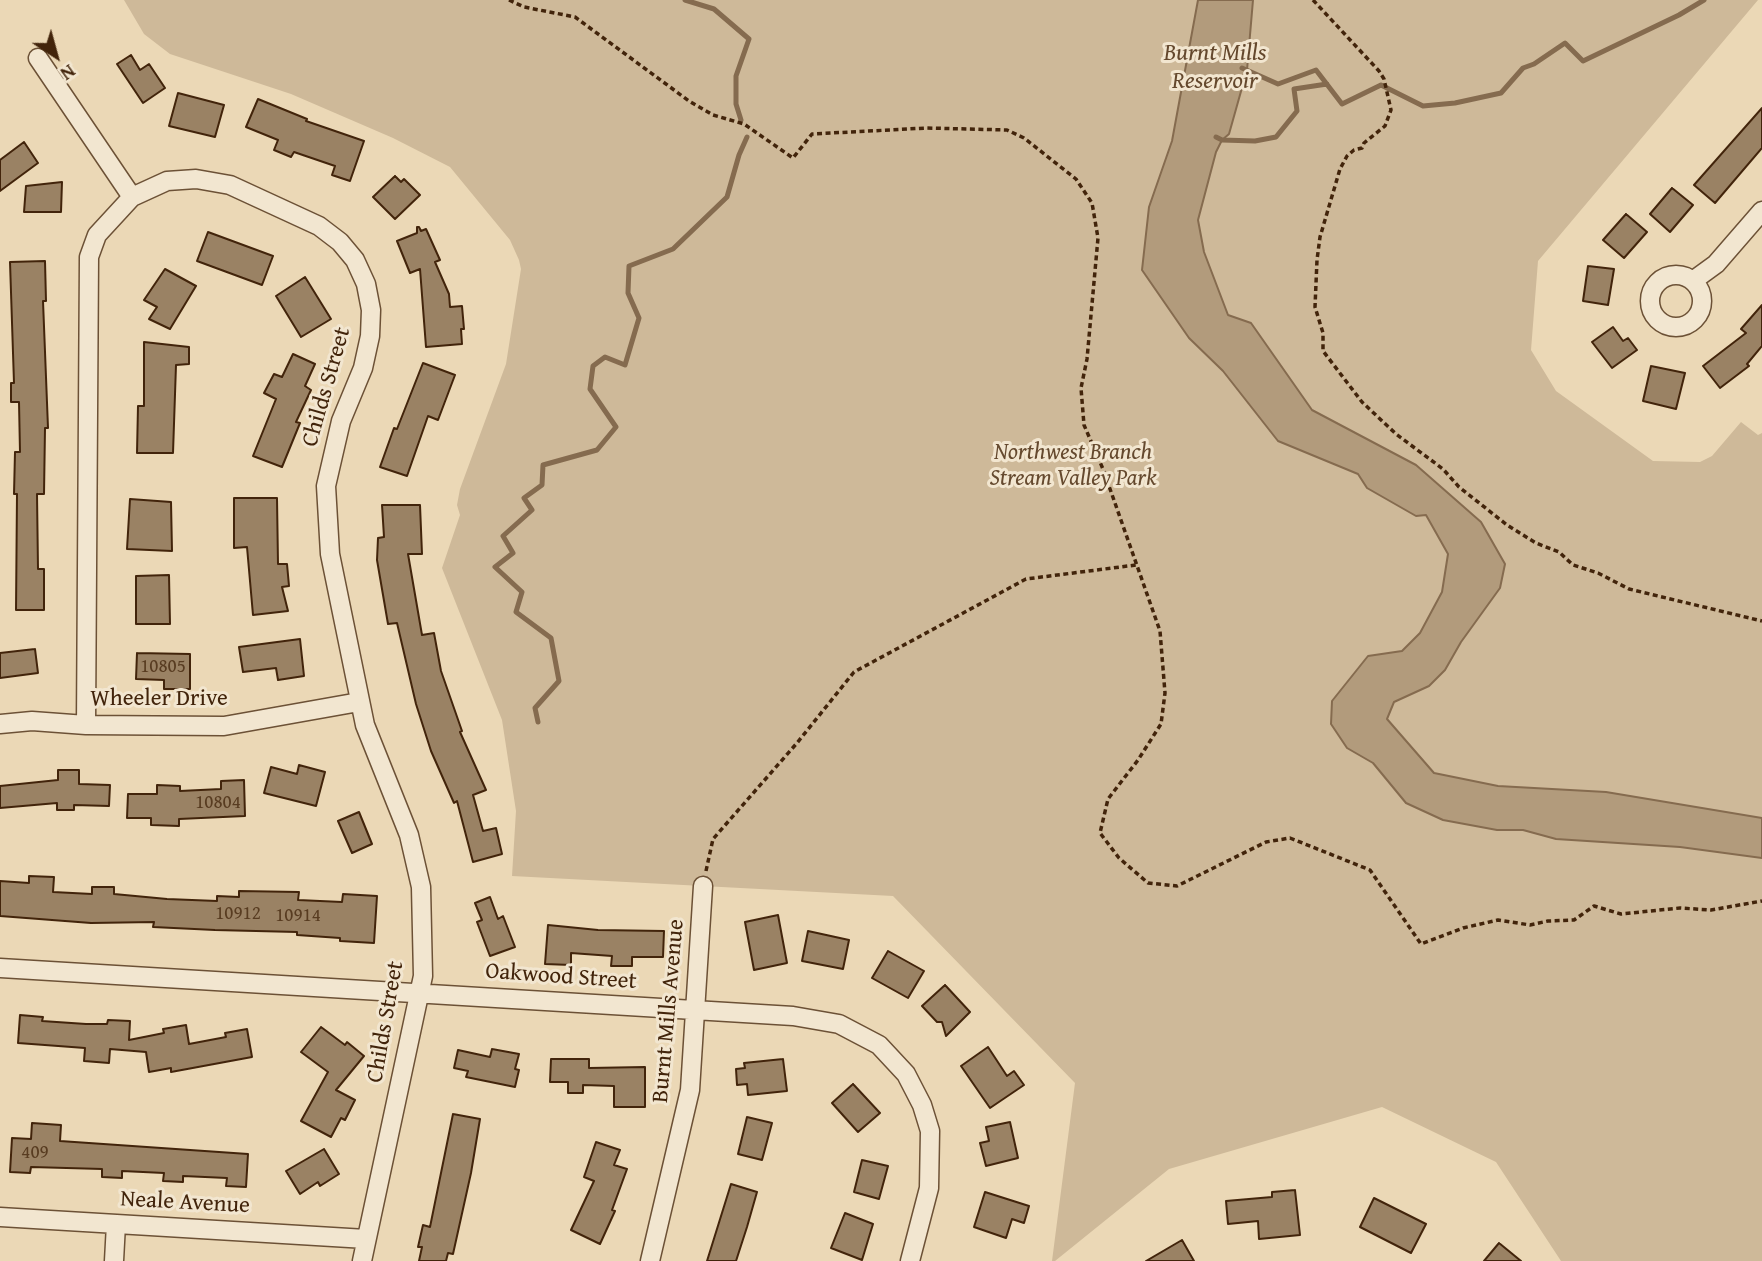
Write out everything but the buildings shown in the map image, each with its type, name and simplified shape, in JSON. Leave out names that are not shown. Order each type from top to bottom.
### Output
[{"type":"street","points":[[38,58],[132,197]]},
{"type":"street","name":"Childs Street","points":[[86,724],[89,257],[97,235],[132,197],[167,181],[196,179],[230,185],[319,226],[340,242],[355,260],[366,284],[371,310],[370,336],[363,368],[341,421],[326,486],[330,554],[365,725],[409,835],[421,887],[423,976],[362,1261]]},
{"type":"street","points":[[1694,281],[1716,264],[1762,211]]},
{"type":"street","name":"Wheeler Drive","points":[[0,724],[32,721],[224,726],[359,702]]},
{"type":"street","name":"Burnt Mills Avenue","points":[[650,1261],[690,1090],[704,886]]},
{"type":"street","name":"Oakwood Street","points":[[0,968],[793,1016],[839,1024],[879,1045],[906,1074],[922,1105],[930,1131],[929,1188],[910,1261]]},
{"type":"street","name":"Neale Avenue","points":[[0,1217],[366,1239]]},
{"type":"street","points":[[114,1261],[116,1224]]},
{"type":"path","points":[[509,0],[523,7],[575,17],[689,101],[713,115],[744,124],[793,158],[812,134],[927,128],[1007,130],[1024,138],[1076,179],[1092,202],[1098,238],[1082,388],[1084,425],[1160,631],[1165,693],[1161,724],[1108,799],[1100,833],[1119,858],[1148,883],[1178,886],[1266,842],[1290,838],[1370,870],[1421,944],[1463,928],[1498,920],[1530,925],[1574,920],[1594,906],[1620,914],[1680,908],[1711,910],[1762,901]]},
{"type":"path","points":[[1313,0],[1371,61],[1384,79],[1391,110],[1385,126],[1364,143],[1362,149],[1354,150],[1347,156],[1340,169],[1320,237],[1315,307],[1323,333],[1323,351],[1362,402],[1396,434],[1443,469],[1459,487],[1507,525],[1535,543],[1559,552],[1573,565],[1598,573],[1629,589],[1762,621]]},
{"type":"path","points":[[704,886],[712,839],[797,743],[854,672],[1026,579],[1136,565]]},
{"type":"green space","name":"Northwest Branch Stream Valley Park","points":[[124,0],[1758,0],[1538,261],[1531,350],[1556,391],[1653,461],[1700,462],[1712,456],[1741,422],[1758,435],[1762,433],[1762,1261],[1561,1261],[1496,1162],[1382,1107],[1169,1169],[1052,1261],[1075,1083],[893,896],[512,876],[516,811],[502,720],[442,568],[460,515],[457,505],[460,489],[506,364],[521,269],[519,260],[510,240],[450,167],[393,138],[291,94],[170,54],[144,34]]},
{"type":"water","name":"Burnt Mills Reservoir","points":[[1198,0],[1253,0],[1247,70],[1229,134],[1222,140],[1216,152],[1198,220],[1204,252],[1228,315],[1251,323],[1312,410],[1416,465],[1481,522],[1505,564],[1500,588],[1461,642],[1445,670],[1429,686],[1394,702],[1387,719],[1434,773],[1498,786],[1606,792],[1762,818],[1762,858],[1680,847],[1556,839],[1523,830],[1497,830],[1443,820],[1406,803],[1373,763],[1347,748],[1331,724],[1332,701],[1368,656],[1402,651],[1420,633],[1442,592],[1448,554],[1426,515],[1416,516],[1367,488],[1358,474],[1278,441],[1223,371],[1189,338],[1142,270],[1149,207],[1172,141]]},
{"type":"waterway","points":[[685,0],[714,9],[749,39],[736,76],[736,104],[741,120]]},
{"type":"waterway","name":"Burnt Mills Reservoir","points":[[1242,68],[1278,84],[1316,70],[1342,104],[1381,85],[1423,106],[1455,103],[1501,93],[1523,68],[1534,64],[1565,43],[1583,61],[1679,15],[1704,0]]},
{"type":"waterway","points":[[1216,137],[1222,140],[1255,141],[1276,137],[1297,111],[1294,89],[1327,84]]},
{"type":"waterway","points":[[538,722],[535,708],[559,681],[551,638],[516,612],[522,592],[495,567],[513,553],[503,536],[532,510],[524,498],[542,485],[543,465],[597,450],[616,427],[590,389],[593,366],[605,357],[625,365],[639,318],[628,293],[629,266],[673,249],[727,197],[747,137]]}]
